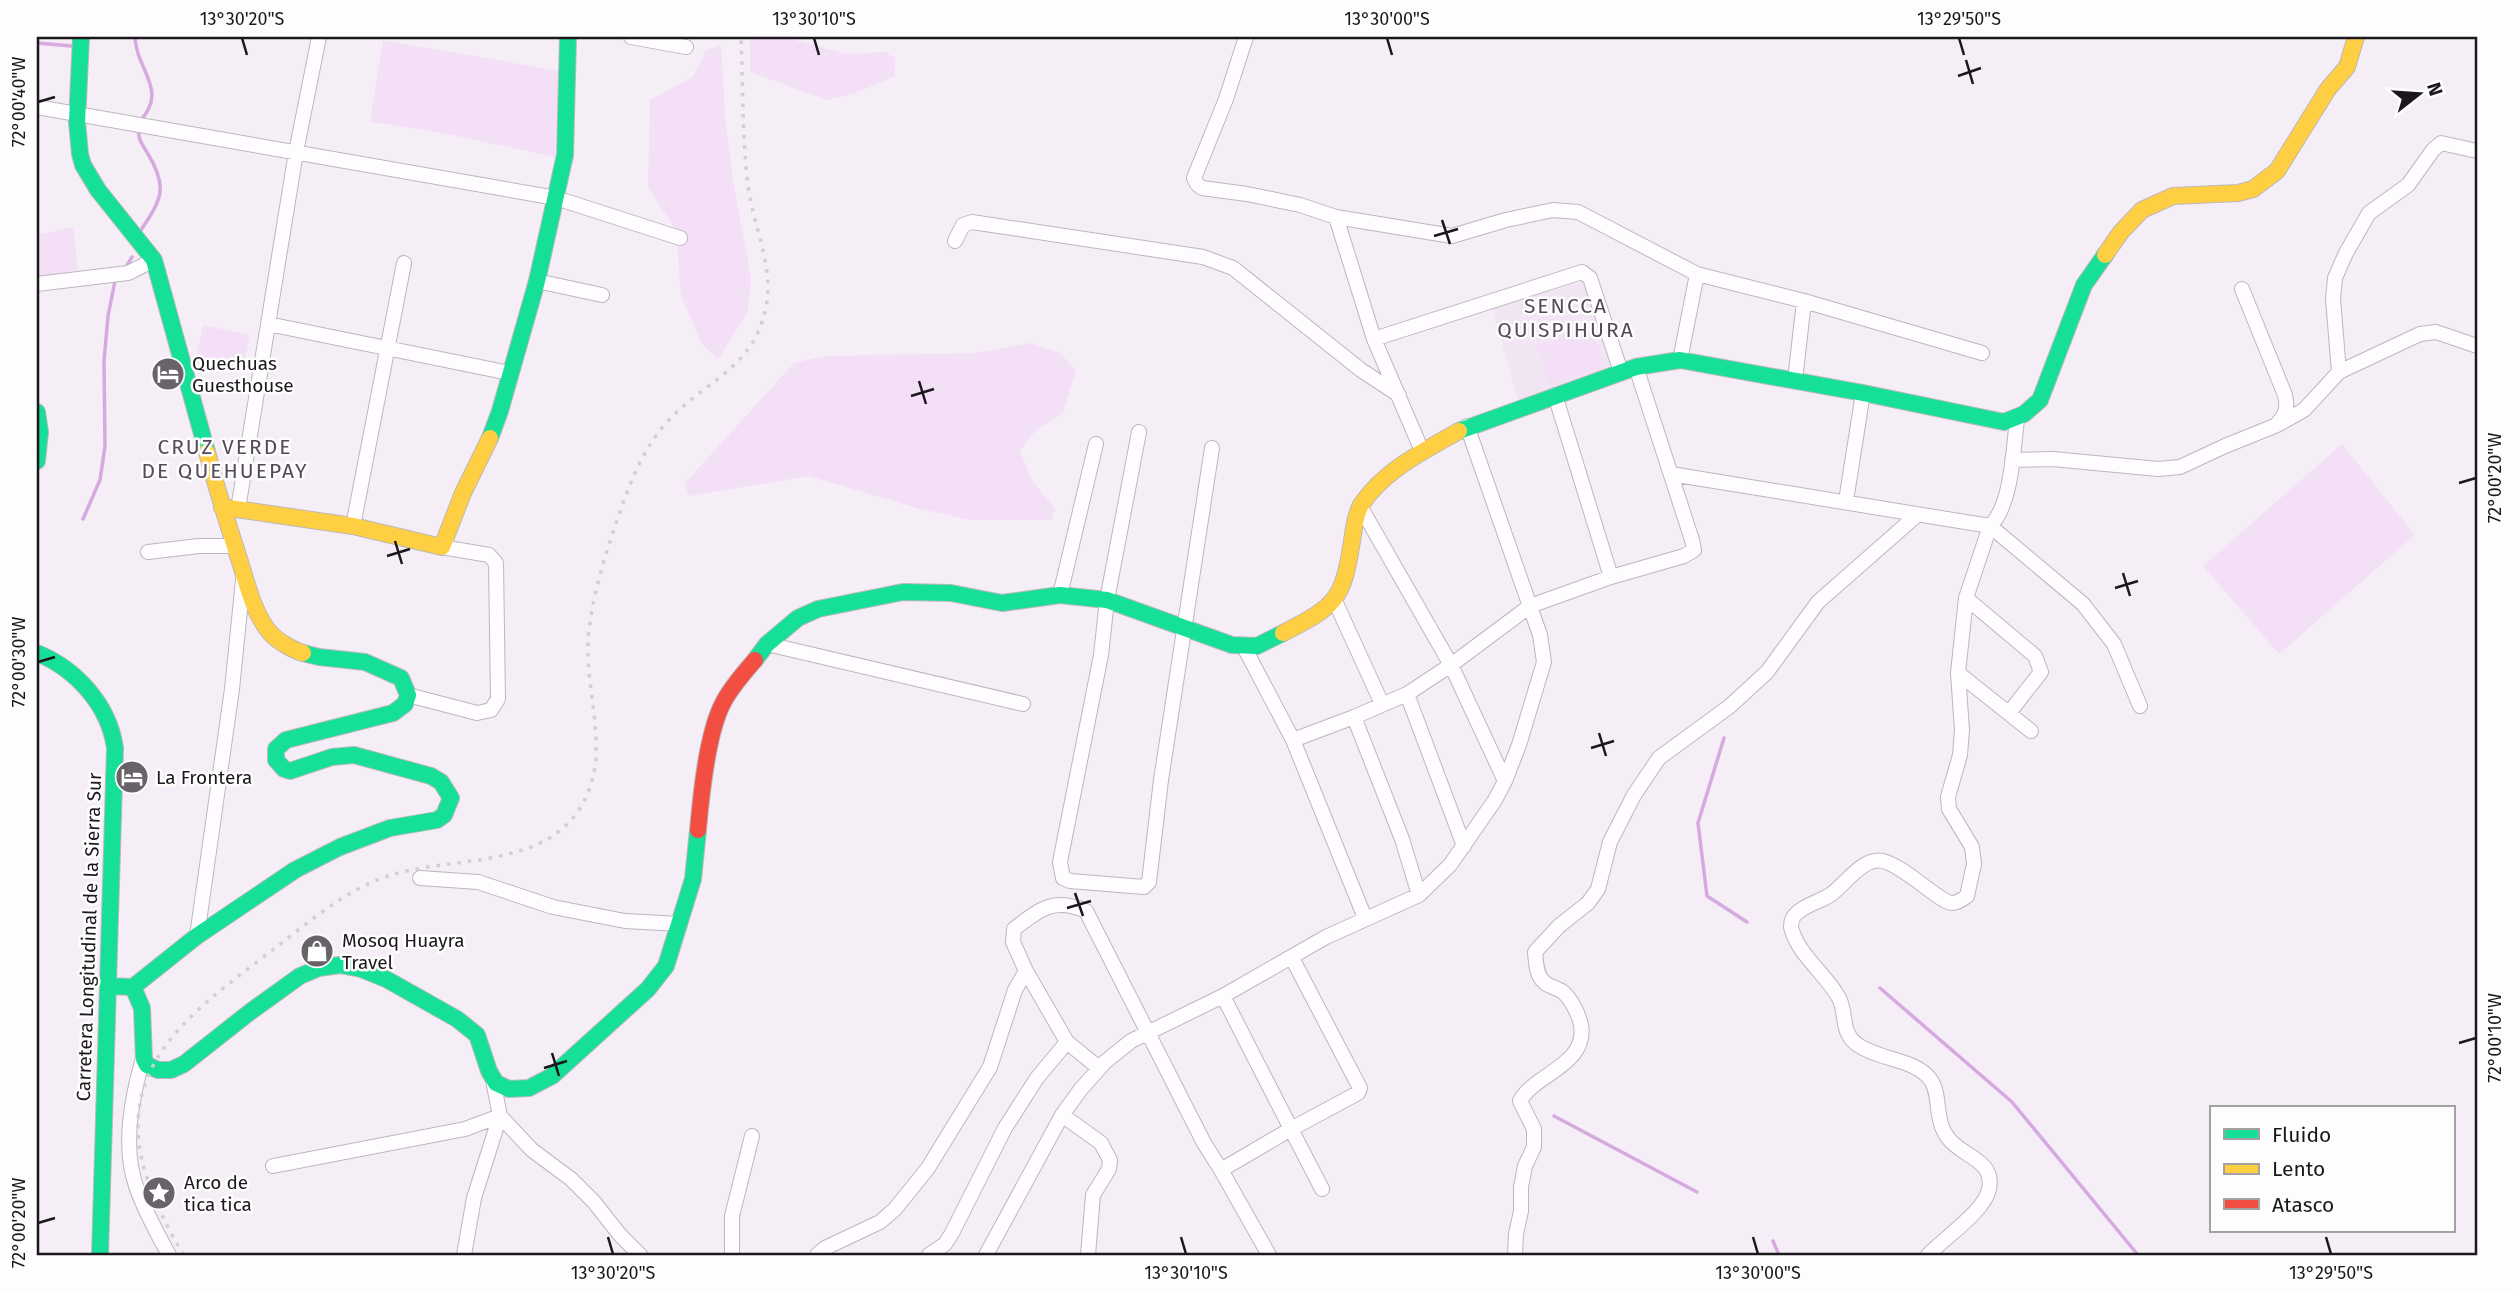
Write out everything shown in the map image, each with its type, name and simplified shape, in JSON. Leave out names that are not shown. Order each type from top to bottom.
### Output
[{"type":"main road","points":[[81,37],[79,152],[82,164],[153,260],[230,508],[236,546],[251,596],[261,619],[272,635],[296,651],[319,657],[365,662],[401,678],[408,695],[405,704],[393,713],[286,740],[276,749],[276,760],[284,769],[290,771],[331,757],[354,755],[431,776],[441,782],[451,798],[444,815],[426,822],[390,828],[295,870],[197,936],[133,987],[108,986]]},
{"type":"main road","points":[[230,508],[353,526],[442,547],[463,493],[485,452],[500,411],[537,281],[565,155],[568,37]]},
{"type":"main road","points":[[133,987],[142,1009],[143,1058],[151,1068],[160,1072],[178,1068],[299,976],[341,964],[365,970],[468,1026],[482,1044],[494,1080],[503,1087],[520,1090],[541,1083],[648,989],[666,966],[693,879],[701,795],[716,717],[724,700],[767,644],[798,618],[818,608],[903,592],[951,593],[1002,603],[1060,595],[1107,600],[1244,647],[1257,646],[1308,620],[1335,601],[1347,574],[1354,522],[1360,506],[1384,479],[1422,451],[1467,425],[1628,370],[1680,360],[2004,422],[2017,419],[2029,413],[2040,400],[2084,285],[2121,232],[2142,210],[2173,196],[2253,190],[2277,171],[2328,89],[2347,67],[2356,37]]},
{"type":"main road","points":[[37,412],[40,432],[37,461]]},
{"type":"main road","name":"Carretera Longitudinal de la Sierra Sur","points":[[37,653],[70,672],[86,687],[113,736],[116,762],[100,1255]]},
{"type":"street","points":[[230,508],[268,324],[296,152],[319,37]]},
{"type":"street","points":[[631,37],[686,47]]},
{"type":"street","points":[[1246,37],[1226,99],[1194,178],[1196,184],[1202,188],[1300,205],[1336,217],[1452,236],[1553,210],[1578,212],[1697,274],[1804,301],[1982,353]]},
{"type":"street","points":[[37,107],[556,198],[680,238]]},
{"type":"street","points":[[2339,372],[2333,299],[2336,278],[2346,253],[2369,213],[2408,185],[2441,143],[2477,151]]},
{"type":"street","points":[[1336,217],[1374,339],[1422,451]]},
{"type":"street","points":[[955,241],[963,225],[972,222],[1203,257],[1233,268],[1361,370],[1399,395]]},
{"type":"street","points":[[37,284],[128,273],[153,260]]},
{"type":"street","points":[[353,526],[404,263]]},
{"type":"street","points":[[1293,740],[1407,694],[1530,606],[1611,577],[1684,556],[1694,550],[1671,474],[1590,278],[1582,272],[1374,339]]},
{"type":"street","points":[[1680,360],[1697,274]]},
{"type":"street","points":[[537,281],[602,295]]},
{"type":"street","points":[[2242,289],[2285,395],[2287,406],[2277,425]]},
{"type":"street","points":[[1795,380],[1804,301]]},
{"type":"street","points":[[268,324],[509,373]]},
{"type":"street","points":[[2012,460],[2053,459],[2158,469],[2180,467],[2277,425],[2304,410],[2339,372],[2420,334],[2436,332],[2477,346]]},
{"type":"street","points":[[1846,501],[1863,393]]},
{"type":"street","points":[[1555,395],[1611,577]]},
{"type":"street","points":[[1936,1252],[1978,1209],[1989,1192],[1989,1173],[1982,1164],[1951,1143],[1945,1135],[1937,1110],[1937,1094],[1929,1077],[1896,1059],[1872,1053],[1853,1041],[1842,1014],[1841,1002],[1798,943],[1791,927],[1794,915],[1811,902],[1827,897],[1872,861],[1882,861],[1910,874],[1944,901],[1953,903],[1967,896],[1974,864],[1972,847],[1949,809],[1948,797],[1961,743],[1958,673],[1966,598],[1990,526],[1998,518],[2003,504],[2017,419]]},
{"type":"street","points":[[986,1255],[1062,1115],[1099,1068],[1131,1041],[1223,996],[1326,937],[1419,895],[1450,865],[1505,781],[1544,662],[1540,635],[1467,425]]},
{"type":"street","points":[[1139,432],[1107,600],[1101,655],[1060,862],[1063,878],[1070,881],[1144,887],[1149,882],[1184,626],[1212,448]]},
{"type":"street","points":[[1060,595],[1097,444]]},
{"type":"street","points":[[1671,474],[1990,526],[2083,604],[2114,643],[2140,706]]},
{"type":"street","points":[[1360,506],[1451,665],[1505,781]]},
{"type":"street","points":[[1515,1255],[1521,1188],[1525,1166],[1534,1147],[1534,1129],[1520,1101],[1525,1092],[1563,1066],[1578,1046],[1582,1029],[1577,1013],[1564,993],[1543,981],[1537,968],[1535,952],[1559,926],[1588,903],[1598,889],[1610,842],[1634,794],[1659,758],[1730,706],[1767,672],[1818,603],[1917,515]]},
{"type":"street","points":[[148,551],[236,546]]},
{"type":"street","points":[[408,695],[477,713],[491,710],[498,699],[496,562],[489,555],[442,547]]},
{"type":"street","points":[[197,936],[232,689],[244,570]]},
{"type":"street","points":[[1966,598],[2040,663],[2041,672],[2009,713]]},
{"type":"street","points":[[1335,601],[1382,704]]},
{"type":"street","points":[[767,644],[1023,704]]},
{"type":"street","points":[[1244,647],[1293,740],[1365,918]]},
{"type":"street","points":[[1958,673],[2031,732]]},
{"type":"street","points":[[1407,694],[1464,846]]},
{"type":"street","points":[[1354,717],[1402,839],[1419,895]]},
{"type":"street","points":[[420,878],[478,882],[553,907],[625,921],[680,924]]},
{"type":"street","points":[[1099,1068],[1067,1042],[1026,971],[1013,942],[1014,929],[1039,910],[1061,903],[1086,911],[1204,1143],[1269,1255]]},
{"type":"street","points":[[1221,1170],[1360,1091],[1359,1084],[1293,958]]},
{"type":"street","points":[[817,1255],[825,1248],[880,1222],[895,1209],[928,1168],[990,1067],[1015,990],[1026,971]]},
{"type":"street","points":[[1223,996],[1322,1189]]},
{"type":"street","points":[[929,1255],[945,1244],[1005,1128],[1037,1078],[1067,1042]]},
{"type":"street","points":[[143,1058],[132,1106],[132,1167],[140,1197],[169,1255]]},
{"type":"street","points":[[464,1255],[474,1198],[500,1116],[494,1080]]},
{"type":"street","points":[[1062,1115],[1101,1143],[1109,1154],[1109,1169],[1093,1195],[1088,1255]]},
{"type":"street","points":[[273,1166],[465,1129],[500,1116]]},
{"type":"street","points":[[500,1116],[532,1150],[570,1179],[594,1202],[640,1255]]},
{"type":"street","points":[[732,1255],[732,1216],[752,1136]]},
{"type":"shaded area","points":[[759,37],[783,37],[847,54],[885,52],[895,58],[895,76],[855,93],[827,100],[750,72],[750,41]]},
{"type":"shaded area","points":[[383,40],[559,71],[555,157],[428,130],[370,122]]},
{"type":"shaded area","points":[[721,45],[726,127],[751,278],[748,312],[718,359],[702,344],[681,296],[676,230],[648,188],[650,100],[693,77],[706,50]]},
{"type":"shaded area","points":[[73,227],[78,270],[37,280],[37,235]]},
{"type":"shaded area","points":[[1585,281],[1613,374],[1520,407],[1492,307]]},
{"type":"shaded area","points":[[203,325],[250,335],[243,368],[196,358]]},
{"type":"shaded area","points":[[1592,329],[1604,368],[1549,384],[1537,346]]},
{"type":"shaded area","points":[[1030,343],[1060,353],[1076,370],[1063,413],[1036,430],[1020,451],[1032,480],[1055,509],[1052,520],[970,520],[917,508],[809,476],[688,496],[685,483],[794,363],[825,356],[976,353]]},
{"type":"shaded area","points":[[2342,444],[2415,535],[2279,654],[2203,566]]},
{"type":"waterway","points":[[135,37],[140,60],[149,80],[152,99],[140,121]]},
{"type":"waterway","points":[[37,43],[72,46]]},
{"type":"waterway","points":[[139,128],[140,139],[154,165],[160,184],[158,201],[141,230]]},
{"type":"waterway","points":[[126,267],[132,257]]},
{"type":"waterway","points":[[83,519],[100,480],[105,446],[104,361],[108,316],[115,281]]},
{"type":"waterway","points":[[1724,738],[1698,823],[1707,896],[1747,922]]},
{"type":"waterway","points":[[1880,988],[2012,1102],[2138,1255]]},
{"type":"waterway","points":[[1554,1116],[1697,1192]]},
{"type":"waterway","points":[[1773,1241],[1779,1255]]},
{"type":"railway","points":[[184,1255],[168,1227],[147,1178],[139,1139],[140,1104],[149,1073],[166,1045],[187,1020],[241,974],[326,909],[356,890],[388,876],[411,870],[489,858],[538,844],[559,831],[576,814],[588,794],[596,751],[588,640],[602,568],[625,498],[649,446],[681,408],[739,360],[760,328],[766,307],[768,291],[765,261],[746,167],[741,37]]},
{"type":"traffic: fast","points":[[81,37],[77,122],[83,165],[98,190],[154,260],[207,452]]},
{"type":"traffic: fast","points":[[490,438],[537,281],[565,155],[568,37]]},
{"type":"traffic: fast","points":[[1459,431],[1636,367],[1680,360],[2004,422],[2024,414],[2040,400],[2084,285],[2105,255]]},
{"type":"traffic: fast","points":[[37,412],[40,432],[37,461]]},
{"type":"traffic: fast","points":[[755,660],[767,644],[798,618],[818,609],[903,592],[951,593],[1002,603],[1060,595],[1107,600],[1232,645],[1257,646],[1283,633]]},
{"type":"traffic: fast","points":[[37,653],[65,669],[88,690],[106,717],[115,748],[100,1255]]},
{"type":"traffic: fast","points":[[133,987],[197,936],[295,870],[340,847],[390,828],[437,820],[444,815],[451,798],[441,782],[431,776],[354,755],[332,757],[290,771],[284,769],[276,760],[276,749],[286,740],[393,713],[405,704],[408,695],[401,678],[365,662],[303,653]]},
{"type":"traffic: fast","points":[[108,986],[133,987],[142,1008],[144,1059],[147,1065],[158,1070],[171,1070],[184,1064],[300,976],[319,968],[340,965],[361,969],[386,979],[457,1019],[477,1035],[496,1083],[509,1089],[529,1088],[552,1076],[648,989],[666,966],[693,879],[698,830]]},
{"type":"traffic: slow","points":[[2105,255],[2121,232],[2142,210],[2173,196],[2238,193],[2253,189],[2277,171],[2328,89],[2347,67],[2356,37]]},
{"type":"traffic: slow","points":[[1283,633],[1315,616],[1334,599],[1345,576],[1357,513],[1370,493],[1405,462],[1459,431]]},
{"type":"traffic: slow","points":[[222,507],[353,526],[442,547],[463,493],[490,438]]},
{"type":"traffic: slow","points":[[207,452],[256,610],[274,637],[303,653]]},
{"type":"traffic: jam","points":[[698,830],[706,765],[717,716],[730,691],[755,660]]},
{"type":"place","name":"Quechuas Guesthouse","points":[[168,374]]},
{"type":"place","name":"La Frontera","points":[[132,777]]},
{"type":"place","name":"Mosoq Huayra Travel","points":[[317,951]]},
{"type":"place","name":"Arco de tica tica","points":[[159,1193]]},
{"type":"district","name":"SENCCA QUISPIHURA","points":[[1566,318]]},
{"type":"district","name":"CRUZ VERDE DE QUEHUEPAY","points":[[225,459]]}]
